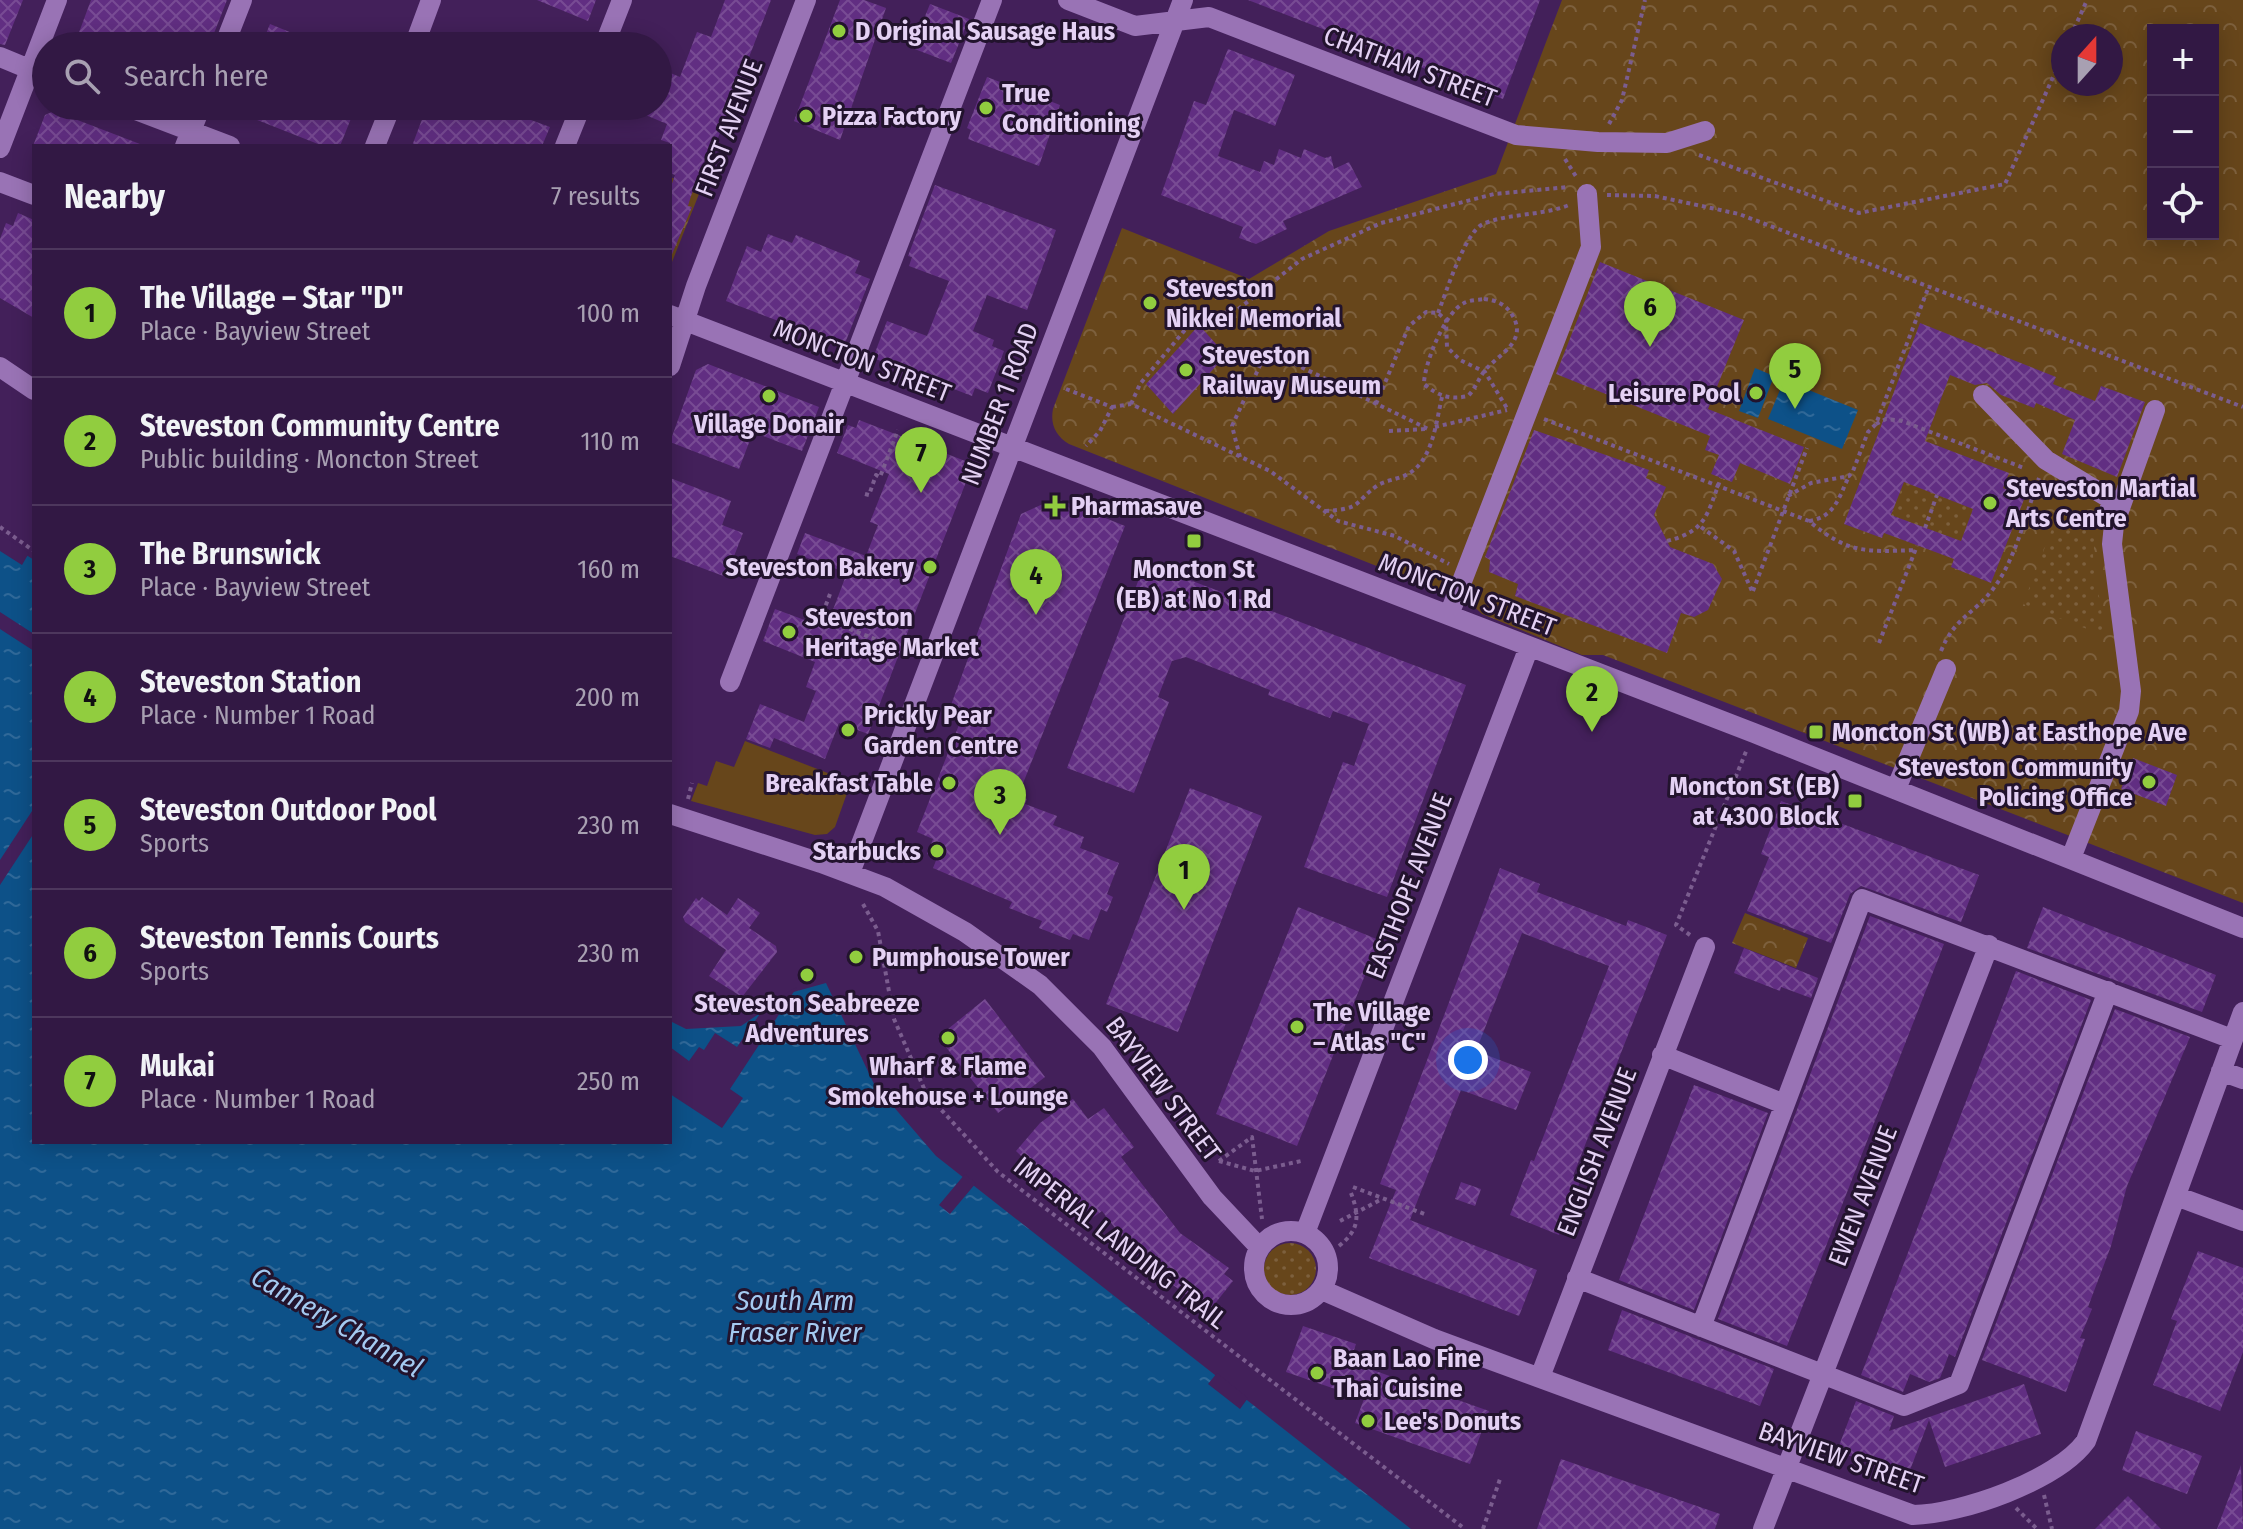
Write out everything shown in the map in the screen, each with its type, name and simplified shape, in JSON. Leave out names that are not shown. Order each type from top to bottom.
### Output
[{"type":"street","points":[[49,32],[57,0]]},
{"type":"street","points":[[229,32],[242,0]]},
{"type":"street","points":[[419,32],[431,0]]},
{"type":"street","points":[[609,32],[622,0]]},
{"type":"street","name":"FIRST AVENUE","points":[[672,354],[678,318],[696,286],[806,0]]},
{"type":"street","points":[[730,682],[992,0]]},
{"type":"street","name":"CHATHAM STREET","points":[[1068,0],[1135,26],[1209,17],[1516,135],[1598,142],[1667,143],[1705,131]]},
{"type":"street","name":"NUMBER 1 ROAD","points":[[850,873],[1183,0]]},
{"type":"street","points":[[0,57],[32,70]]},
{"type":"street","points":[[0,148],[32,84]]},
{"type":"street","points":[[152,120],[188,139],[218,144]]},
{"type":"street","points":[[188,139],[195,120]]},
{"type":"street","points":[[376,144],[385,120]]},
{"type":"street","points":[[566,144],[575,120]]},
{"type":"street","points":[[0,182],[32,194]]},
{"type":"street","points":[[1449,615],[1517,412],[1591,247],[1587,196]]},
{"type":"street","name":"MONCTON STREET","points":[[678,318],[1754,733],[2243,928]]},
{"type":"street","points":[[0,367],[32,389]]},
{"type":"street","points":[[1983,395],[2043,468],[2109,498],[2114,525]]},
{"type":"street","points":[[2071,858],[2129,711],[2131,691],[2112,544],[2114,525],[2155,410]]},
{"type":"street","name":"EASTHOPE AVENUE","points":[[1305,1233],[1529,647]]},
{"type":"street","points":[[1896,789],[1943,661]]},
{"type":"street","name":"BAYVIEW STREET","points":[[678,808],[850,873],[925,907],[1040,985],[1130,1081],[1212,1197],[1260,1248]]},
{"type":"street","points":[[1701,1327],[1862,899],[2232,1039]]},
{"type":"street","name":"EWEN AVENUE","points":[[1763,1529],[1989,945]]},
{"type":"street","name":"ENGLISH AVENUE","points":[[1540,1377],[1705,947]]},
{"type":"street","points":[[1577,1278],[1904,1406],[1959,1384],[2108,991]]},
{"type":"street","name":"BAYVIEW STREET","points":[[1322,1290],[1370,1314],[1913,1515],[1939,1515],[2038,1481],[2073,1458],[2086,1441],[2243,1012]]},
{"type":"street","points":[[1662,1055],[1784,1104]]},
{"type":"street","points":[[2221,1071],[2243,1079]]},
{"type":"street","points":[[2176,1196],[2243,1221]]},
{"type":"street","points":[[1285,1231],[1305,1233],[1323,1247],[1327,1258],[1327,1280],[1322,1290],[1304,1304],[1281,1305],[1262,1292],[1254,1270],[1260,1248],[1266,1240],[1285,1231]]},
{"type":"path","points":[[1598,142],[1622,100],[1645,0]]},
{"type":"path","points":[[2076,24],[2087,0]]},
{"type":"path","points":[[1667,143],[1859,213],[2005,184],[2051,82]]},
{"type":"path","points":[[1553,139],[1587,196]]},
{"type":"path","points":[[1131,404],[1140,384],[1194,319],[1237,310],[1302,259],[1328,247],[1381,223],[1494,194],[1570,187],[1587,196]]},
{"type":"path","points":[[1438,313],[1471,234],[1483,224],[1550,212],[1587,196],[1655,196],[1739,214],[2243,407]]},
{"type":"path","points":[[1876,424],[1929,286]]},
{"type":"path","points":[[1495,300],[1508,308],[1517,321],[1515,342],[1485,372],[1468,396],[1442,397],[1424,384],[1424,370],[1446,327],[1452,313],[1464,303],[1495,300]]},
{"type":"path","points":[[1376,404],[1409,326],[1426,312],[1438,313],[1446,320],[1447,347],[1460,360],[1485,372],[1517,412]]},
{"type":"path","points":[[1240,458],[1232,426],[1262,361],[1293,363],[1428,429]]},
{"type":"path","points":[[1066,389],[1112,407],[1131,404],[1270,471],[1338,521],[1395,536],[1464,572]]},
{"type":"path","points":[[1325,511],[1358,507],[1378,486],[1408,474],[1425,457],[1442,397]]},
{"type":"path","points":[[1086,446],[1100,431],[1112,407]]},
{"type":"path","points":[[1389,431],[1428,429],[1517,412],[1783,510],[1809,521],[1837,543],[1856,551],[1916,548],[1879,643]]},
{"type":"path","points":[[1809,521],[1826,516],[1834,508],[1868,432],[1886,419],[1902,421],[2043,468],[2002,575],[1991,591],[1951,629],[1943,661]]},
{"type":"path","points":[[865,494],[869,495],[876,475],[880,477],[898,430]]},
{"type":"path","points":[[1701,527],[1734,551],[1753,592],[1807,448]]},
{"type":"path","points":[[1788,496],[1811,483],[1849,476]]},
{"type":"path","points":[[1667,541],[1686,536],[1701,527],[1721,478]]},
{"type":"path","points":[[1925,528],[1937,495]]},
{"type":"path","points":[[0,527],[32,550]]},
{"type":"path","points":[[830,594],[821,618],[906,651]]},
{"type":"path","points":[[1705,947],[1676,925],[1754,733]]},
{"type":"path","points":[[678,808],[692,783]]},
{"type":"path","name":"IMPERIAL LANDING TRAIL","points":[[863,904],[878,931],[894,1019],[926,1093],[998,1172],[1465,1529]]},
{"type":"path","points":[[1265,1225],[1255,1171],[1252,1137],[1219,1161],[1255,1171],[1301,1161]]},
{"type":"path","points":[[1353,1187],[1427,1215]]},
{"type":"path","points":[[1339,1246],[1352,1234],[1358,1212],[1351,1193]]},
{"type":"path","points":[[1340,1221],[1382,1199]]},
{"type":"path","points":[[1483,1529],[1500,1479]]},
{"type":"path","points":[[2042,1489],[2052,1529]]},
{"type":"green space","points":[[1562,0],[2243,0],[2243,903],[1603,655],[1582,655],[1482,614],[1470,603],[1069,444],[1055,430],[1053,409],[1122,228],[1249,279],[1329,231],[1496,174]]},
{"type":"green space","points":[[672,178],[701,189],[672,262]]},
{"type":"green space","points":[[1904,482],[1973,509],[1957,551],[1888,525]]},
{"type":"green space","points":[[2078,515],[2089,520],[2096,532],[2093,556],[2105,636],[2023,604],[2055,521],[2063,516]]},
{"type":"green space","points":[[745,741],[851,782],[835,827],[827,834],[815,835],[691,801],[698,783],[707,786],[716,761],[734,767]]},
{"type":"green space","points":[[1745,913],[1808,938],[1796,968],[1732,943]]},
{"type":"green space","points":[[1290,1243],[1309,1250],[1316,1269],[1309,1288],[1290,1295],[1271,1288],[1264,1269],[1271,1250]]},
{"type":"water","name":"Leisure Pool","points":[[1755,368],[1774,376],[1758,418],[1739,411]]},
{"type":"water","points":[[1784,380],[1858,410],[1842,449],[1768,419]]},
{"type":"water","name":"South Arm Fraser River","points":[[0,538],[32,559],[32,1144],[672,1144],[672,1022],[686,1029],[741,1026],[790,993],[826,983],[874,1084],[936,1156],[1411,1529],[0,1529]]},
{"type":"pier","points":[[0,534],[29,553],[22,565],[0,551]]},
{"type":"pier","points":[[0,612],[32,633],[32,650],[0,629]]},
{"type":"pier","points":[[32,811],[32,836],[0,885],[0,860]]},
{"type":"pier","points":[[797,987],[730,1089],[743,1098],[722,1128],[672,1095],[672,1048],[689,1061],[699,1047],[704,1050],[715,1033],[737,1047],[766,1005]]},
{"type":"pier","points":[[965,1174],[976,1183],[950,1214],[939,1205]]},
{"type":"pier","points":[[1217,1373],[1248,1398],[1240,1409],[1208,1384]]},
{"type":"building","points":[[0,0],[23,0],[5,45],[0,44]]},
{"type":"building","points":[[91,0],[227,0],[214,32],[79,32]]},
{"type":"building","points":[[537,0],[596,0],[588,21]]},
{"type":"building","points":[[725,0],[771,0],[716,143],[712,141],[691,196],[688,206],[692,207],[672,254],[672,183],[675,175],[672,174],[672,144],[661,140],[667,124],[657,120],[672,120],[672,74],[680,77],[697,32],[711,37]]},
{"type":"building","points":[[840,0],[864,0],[886,8],[840,140],[794,121]]},
{"type":"building","points":[[1248,0],[1540,0],[1503,99]]},
{"type":"building","points":[[930,4],[969,19],[951,63],[912,48]]},
{"type":"building","points":[[270,24],[290,32],[267,32]]},
{"type":"building","points":[[1228,49],[1295,75],[1275,126],[1234,110],[1218,156],[1260,172],[1264,161],[1274,165],[1279,149],[1301,158],[1304,149],[1325,158],[1331,156],[1334,169],[1349,162],[1362,187],[1283,221],[1287,229],[1256,244],[1239,238],[1243,227],[1161,195],[1194,101],[1206,105]]},
{"type":"building","points":[[987,77],[1060,105],[1039,166],[968,139],[971,130],[967,128]]},
{"type":"building","points":[[43,120],[77,120],[140,144],[34,144]]},
{"type":"building","points":[[257,120],[350,120],[341,144],[318,144]]},
{"type":"building","points":[[422,120],[531,120],[550,127],[543,144],[413,144]]},
{"type":"building","points":[[935,185],[1056,230],[1027,310],[987,295],[973,331],[994,340],[992,346],[1004,351],[988,393],[975,388],[972,396],[873,358],[887,321],[927,336],[949,281],[909,266],[912,257],[908,256]]},
{"type":"building","points":[[18,213],[32,219],[32,317],[0,298],[0,239],[6,223],[13,226]]},
{"type":"building","points":[[768,234],[792,243],[796,235],[860,261],[855,273],[870,279],[844,346],[726,301],[747,246],[761,252]]},
{"type":"building","points":[[1600,262],[1744,320],[1708,409],[1804,447],[1790,484],[1740,463],[1732,482],[1711,474],[1719,455],[1705,450],[1710,436],[1556,374]]},
{"type":"building","points":[[1920,323],[2056,377],[2053,384],[2095,401],[2101,386],[2145,402],[2117,477],[2062,454],[2075,420],[2036,403],[2034,408],[2001,395],[1987,383],[1975,385],[1950,375],[1925,441],[2009,473],[2003,488],[2025,497],[1991,583],[1951,567],[1954,559],[1884,533],[1882,538],[1844,524]],"holes":[[[1904,482],[1973,509],[1961,541],[1891,515]]]},
{"type":"building","name":"Steveston Railway Museum","points":[[1199,325],[1226,355],[1173,414],[1146,384]]},
{"type":"building","points":[[708,364],[819,407],[802,451],[753,432],[739,469],[672,443],[696,370]]},
{"type":"building","points":[[859,420],[973,464],[868,734],[839,723],[825,759],[774,738],[770,748],[746,739],[760,704],[804,722],[816,691],[806,687],[815,662],[763,641],[775,609],[826,628],[847,573],[797,554],[805,533],[866,556],[878,525],[870,522],[889,474],[837,453],[848,425],[856,428]]},
{"type":"building","points":[[1534,430],[1649,470],[1646,478],[1666,487],[1654,515],[1670,547],[1713,564],[1722,579],[1708,610],[1694,617],[1681,613],[1667,653],[1515,596],[1518,584],[1489,572],[1490,560],[1485,557]]},
{"type":"building","points":[[672,479],[731,501],[722,525],[743,533],[726,577],[672,557]]},
{"type":"building","points":[[1056,498],[1125,526],[1018,796],[1027,799],[1025,804],[1057,816],[1053,825],[1084,837],[1080,848],[1119,863],[1107,894],[1113,897],[1107,912],[1101,909],[1089,940],[1073,934],[1070,940],[1039,928],[1042,921],[1009,908],[1012,902],[933,868],[937,858],[927,854],[933,839],[917,832],[964,712],[951,705],[1021,514]]},
{"type":"building","points":[[1145,563],[1466,685],[1387,897],[1304,867],[1343,762],[1354,766],[1369,724],[1333,711],[1330,718],[1268,695],[1270,690],[1186,657],[1172,661],[1158,697],[1169,702],[1134,793],[1067,768]]},
{"type":"building","name":"Steveston Community Policing Office","points":[[2133,758],[2177,775],[2166,806],[2121,789]]},
{"type":"building","points":[[1190,788],[1262,816],[1178,1032],[1106,1004]]},
{"type":"building","points":[[1781,801],[1979,875],[1961,922],[1861,886],[1850,894],[1831,943],[1747,911],[1769,857],[1761,854]]},
{"type":"building","points":[[1500,868],[1540,884],[1537,892],[1626,926],[1628,920],[1667,935],[1573,1176],[1581,1179],[1559,1235],[1510,1215],[1609,966],[1522,933],[1476,1051],[1531,1072],[1516,1110],[1461,1090],[1410,1220],[1537,1270],[1519,1316],[1369,1258],[1396,1190],[1380,1184]]},
{"type":"building","points":[[702,897],[727,915],[738,898],[760,913],[749,928],[776,946],[777,952],[742,997],[709,976],[726,950],[685,922],[683,917],[696,898],[699,901]]},
{"type":"building","name":"The Village – Atlas \"C\"","points":[[1298,907],[1379,940],[1297,1146],[1216,1114]]},
{"type":"building","points":[[2043,907],[2216,975],[2202,1012],[2027,948]]},
{"type":"building","points":[[1870,916],[1944,944],[1787,1346],[1718,1319]]},
{"type":"building","points":[[1744,948],[1818,978],[1811,998],[1781,987],[1780,991],[1734,973]]},
{"type":"building","points":[[2016,971],[2091,1000],[1955,1357],[1949,1354],[1940,1378],[1929,1382],[1910,1374],[1903,1392],[1861,1375]]},
{"type":"building","points":[[985,999],[1045,1077],[998,1113],[938,1037]]},
{"type":"building","points":[[2115,1009],[2190,1037],[2127,1186],[2111,1246],[2088,1307],[2092,1309],[2080,1338],[2085,1339],[2066,1392],[1982,1360]]},
{"type":"building","points":[[1694,1085],[1768,1113],[1694,1310],[1619,1280]]},
{"type":"building","points":[[1073,1099],[1088,1119],[1104,1108],[1134,1147],[1121,1157],[1180,1233],[1229,1268],[1224,1274],[1233,1281],[1209,1311],[1141,1262],[1102,1211],[1091,1219],[1016,1151],[1040,1123]]},
{"type":"building","points":[[1461,1182],[1481,1189],[1475,1206],[1455,1199]]},
{"type":"building","points":[[2198,1251],[2243,1268],[2243,1352],[2220,1411],[2153,1385],[2177,1321],[2171,1319]]},
{"type":"building","points":[[1622,1310],[1774,1369],[1760,1406],[1608,1350]]},
{"type":"building","points":[[1303,1326],[1356,1344],[1350,1362],[1489,1411],[1470,1464],[1355,1423],[1364,1399],[1286,1372]]},
{"type":"building","points":[[2024,1384],[2041,1434],[1945,1467],[1929,1420],[1907,1478],[1837,1451],[1856,1401],[1894,1416],[1889,1431]]},
{"type":"building","points":[[2136,1431],[2202,1456],[2187,1494],[2122,1470]]},
{"type":"building","points":[[1561,1459],[1720,1514],[1715,1529],[1537,1529]]},
{"type":"building","points":[[2241,1465],[2243,1529],[2217,1529]]},
{"type":"building","points":[[2128,1496],[2161,1529],[2095,1529]]},
{"type":"place","name":"D Original Sausage Haus","points":[[839,31]]},
{"type":"place","name":"True Conditioning","points":[[986,108]]},
{"type":"place","name":"Pizza Factory","points":[[806,116]]},
{"type":"place","name":"Steveston Nikkei Memorial","points":[[1150,303]]},
{"type":"place","name":"Steveston Tennis Courts","points":[[1650,347]]},
{"type":"place","name":"Steveston Railway Museum","points":[[1186,370]]},
{"type":"place","name":"Leisure Pool","points":[[1756,393]]},
{"type":"place","name":"Village Donair","points":[[769,396]]},
{"type":"place","name":"Steveston Outdoor Pool","points":[[1795,409]]},
{"type":"place","name":"Mukai","points":[[921,493]]},
{"type":"place","name":"Steveston Martial Arts Centre","points":[[1990,503]]},
{"type":"place","name":"Pharmasave","points":[[1055,506]]},
{"type":"place","name":"Moncton St (EB) at No 1 Rd","points":[[1194,541]]},
{"type":"place","name":"Steveston Bakery","points":[[930,567]]},
{"type":"place","name":"Steveston Station","points":[[1036,615]]},
{"type":"place","name":"Steveston Heritage Market","points":[[789,632]]},
{"type":"place","name":"Prickly Pear Garden Centre","points":[[848,730]]},
{"type":"place","name":"Steveston Community Centre","points":[[1592,732]]},
{"type":"place","name":"Moncton St (WB) at Easthope Ave","points":[[1816,732]]},
{"type":"place","name":"Steveston Community Policing Office","points":[[2149,782]]},
{"type":"place","name":"Breakfast Table","points":[[949,783]]},
{"type":"place","name":"Moncton St (EB) at 4300 Block","points":[[1855,801]]},
{"type":"place","name":"The Brunswick","points":[[1000,835]]},
{"type":"place","name":"Starbucks","points":[[937,851]]},
{"type":"place","name":"The Village – Star \"D\"","points":[[1184,910]]},
{"type":"place","name":"Pumphouse Tower","points":[[856,957]]},
{"type":"place","name":"Steveston Seabreeze Adventures","points":[[807,975]]},
{"type":"place","name":"The Village – Atlas \"C\"","points":[[1297,1027]]},
{"type":"place","name":"Wharf & Flame Smokehouse + Lounge","points":[[948,1038]]},
{"type":"place","name":"Baan Lao Fine Thai Cuisine","points":[[1317,1373]]},
{"type":"place","name":"Lee's Donuts","points":[[1368,1421]]},
{"type":"water label","name":"Cannery Channel","points":[[337,1322]]}]
